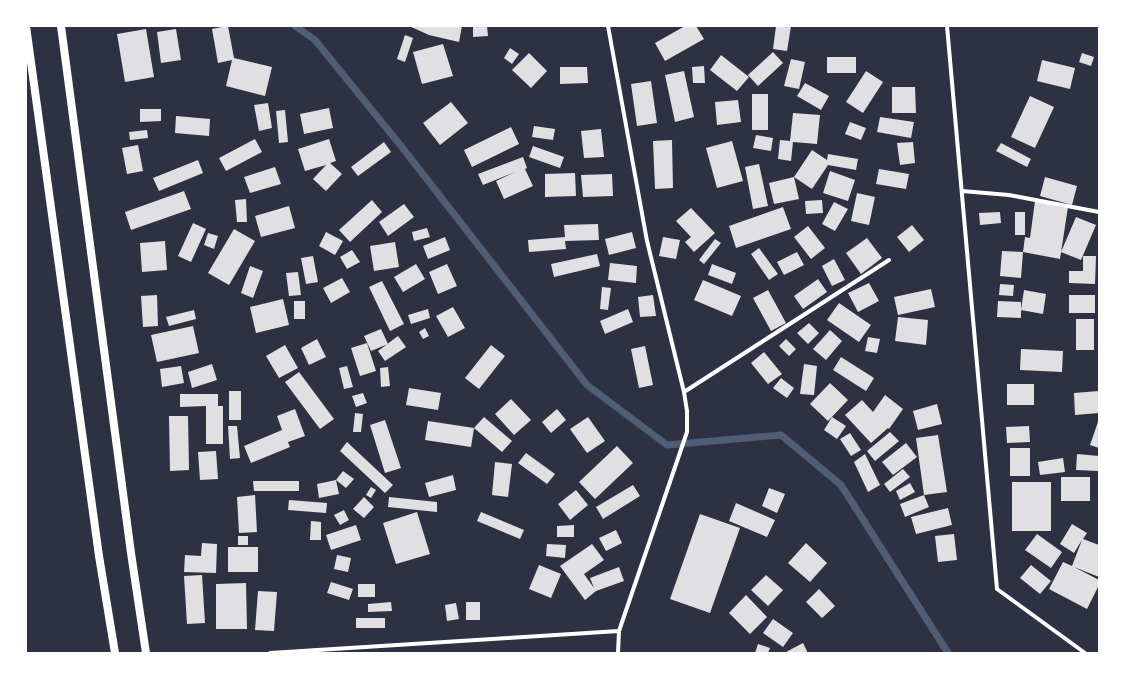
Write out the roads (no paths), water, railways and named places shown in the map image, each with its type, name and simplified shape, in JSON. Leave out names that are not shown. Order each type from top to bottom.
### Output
[{"type":"main road","points":[[26,26],[99,556],[114,653]]},
{"type":"main road","points":[[61,26],[130,545],[146,653]]},
{"type":"street","points":[[608,26],[647,241],[684,392],[687,412],[687,432],[619,631],[618,653]]},
{"type":"street","points":[[947,26],[998,589],[1085,653]]},
{"type":"street","points":[[962,191],[1009,195],[1099,212]]},
{"type":"street","points":[[684,392],[889,260]]},
{"type":"street","points":[[270,653],[619,631]]},
{"type":"waterway","points":[[295,26],[315,40],[401,146],[587,385],[667,445],[781,435],[841,485],[948,653]]}]
